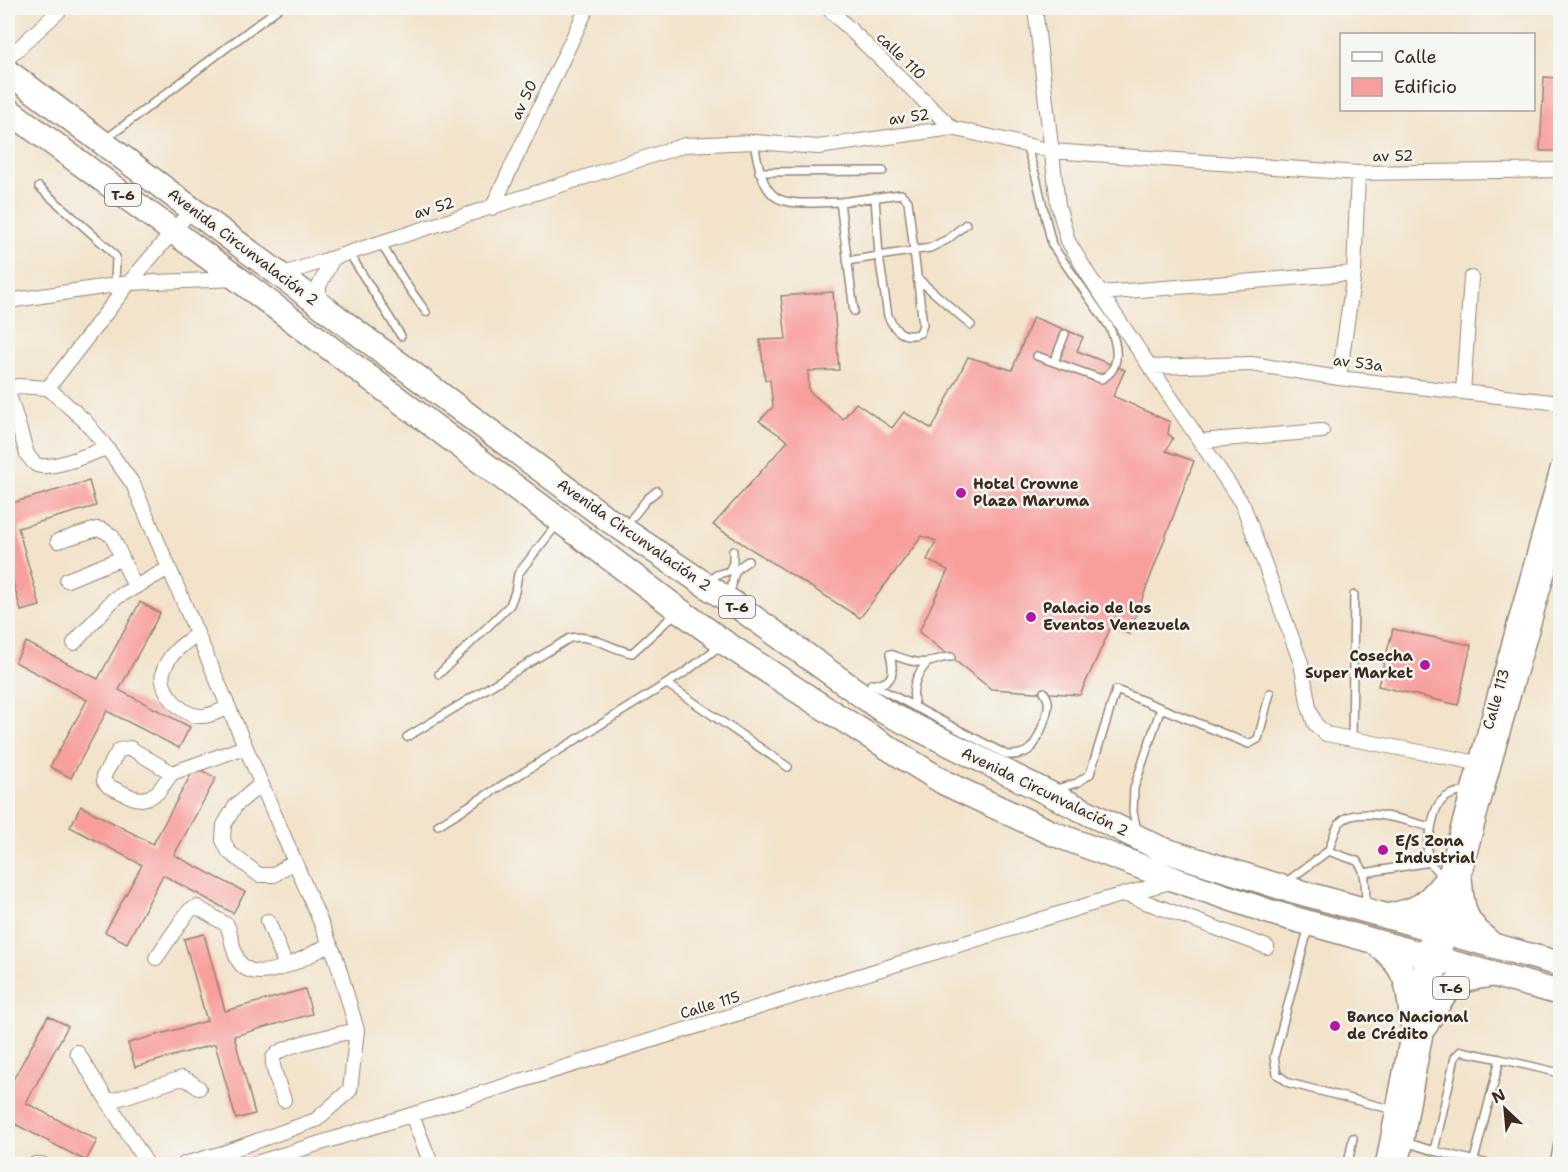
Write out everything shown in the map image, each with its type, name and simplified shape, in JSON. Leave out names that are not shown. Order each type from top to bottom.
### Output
[{"type":"highway","name":"Avenida Circunvalación 2","points":[[8,72],[606,518],[740,608],[885,711],[1161,849],[1281,886],[1560,964]]},
{"type":"highway","name":"Avenida Circunvalación 2","points":[[8,110],[238,279],[679,610],[823,707],[945,783],[1052,833],[1176,880],[1273,913],[1560,993]]},
{"type":"highway","points":[[1377,913],[1412,911],[1453,881],[1466,919],[1474,930],[1494,946]]},
{"type":"highway","points":[[1372,940],[1394,957],[1403,972],[1419,1023]]},
{"type":"highway","name":"T-6","points":[[1419,1023],[1457,984],[1470,977],[1493,975]]},
{"type":"street","points":[[8,58],[62,8]]},
{"type":"street","name":"av 50","points":[[492,208],[587,8]]},
{"type":"street","name":"calle 110","points":[[828,8],[952,128]]},
{"type":"street","points":[[1035,8],[1058,205],[1068,241],[1243,505],[1301,663],[1309,707],[1315,724],[1326,734],[1478,763]]},
{"type":"street","name":"av 52","points":[[280,275],[685,146],[754,142],[818,147],[952,128],[1052,151],[1358,173],[1560,170]]},
{"type":"street","points":[[1339,378],[1354,273],[1358,173]]},
{"type":"street","points":[[48,388],[122,284],[173,232],[192,209]]},
{"type":"street","points":[[319,304],[319,286],[333,258]]},
{"type":"street","points":[[1101,293],[1354,273]]},
{"type":"street","points":[[1463,392],[1471,278]]},
{"type":"street","points":[[8,301],[122,284],[238,279]]},
{"type":"street","name":"av 53a","points":[[1150,367],[1252,364],[1339,378],[1560,403]]},
{"type":"street","points":[[107,448],[56,465],[39,466],[27,454],[8,390],[18,386],[48,388],[85,421],[107,448],[133,484],[330,944],[357,1030],[351,1090],[316,1120],[223,1153],[184,1164]]},
{"type":"street","points":[[1200,441],[1322,431]]},
{"type":"street","name":"Calle 113","points":[[1453,881],[1471,790],[1560,468]]},
{"type":"street","name":"Calle 113","points":[[1419,1023],[1432,957],[1453,881],[1560,522]]},
{"type":"street","points":[[58,542],[97,529],[103,530],[112,536],[135,587]]},
{"type":"street","points":[[67,580],[122,558]]},
{"type":"street","points":[[74,643],[114,599],[168,568]]},
{"type":"street","points":[[196,634],[178,647],[162,673],[167,693],[178,708],[201,716],[228,708]]},
{"type":"street","points":[[172,773],[130,748],[124,747],[119,750],[104,775],[108,786],[134,798],[142,799],[158,792],[172,773],[245,747]]},
{"type":"street","points":[[261,784],[236,805],[224,825],[223,840],[229,852],[259,875],[274,875],[294,861]]},
{"type":"street","name":"Calle 115","points":[[253,1164],[1124,894],[1176,880]]},
{"type":"street","points":[[1124,894],[1267,947]]},
{"type":"street","points":[[156,958],[190,910],[197,907],[227,925],[238,961],[246,969],[256,972],[286,966],[330,944]]},
{"type":"street","points":[[268,921],[286,966]]},
{"type":"street","points":[[1385,1164],[1395,1111],[1419,1023]]},
{"type":"street","points":[[1400,1164],[1419,1023]]},
{"type":"street","points":[[284,1100],[273,1062],[274,1056],[280,1050],[357,1030]]},
{"type":"street","points":[[77,1052],[147,1164]]},
{"type":"street","points":[[108,1102],[182,1078],[199,1088]]},
{"type":"street","points":[[412,1115],[431,1164]]},
{"type":"street","points":[[34,1164],[42,1164]]},
{"type":"lane","points":[[102,142],[279,8]]},
{"type":"lane","points":[[754,142],[759,172],[773,196],[781,201],[840,202],[875,197],[901,194],[906,198],[910,205],[923,325],[920,333],[911,337],[898,331],[888,316],[879,256],[875,197]]},
{"type":"lane","points":[[1026,145],[1052,245],[1109,326],[1116,341],[1117,353],[1107,376],[1101,379],[1037,356]]},
{"type":"lane","points":[[759,172],[883,171]]},
{"type":"lane","points":[[39,187],[116,257],[122,284]]},
{"type":"lane","points":[[840,202],[854,311]]},
{"type":"lane","points":[[847,261],[930,249],[948,240],[966,224]]},
{"type":"lane","points":[[380,242],[426,312]]},
{"type":"lane","points":[[349,253],[401,336]]},
{"type":"lane","points":[[917,278],[971,325]]},
{"type":"lane","points":[[1054,362],[1065,334]]},
{"type":"lane","points":[[632,518],[647,499],[657,491]]},
{"type":"lane","points":[[439,674],[510,605],[519,574],[560,521]]},
{"type":"lane","points":[[716,575],[729,571],[733,563],[734,551]]},
{"type":"lane","points":[[732,586],[732,575],[737,567],[748,561]]},
{"type":"lane","points":[[1352,739],[1354,595]]},
{"type":"lane","points":[[407,737],[570,638],[580,636],[592,638],[624,652],[632,653],[679,610]]},
{"type":"lane","points":[[438,825],[667,684],[725,643]]},
{"type":"lane","points":[[951,657],[942,657],[928,662],[913,662],[890,654],[894,669],[890,678],[883,684],[871,684],[1007,755],[1019,755],[1030,749],[1037,740],[1048,707],[1048,700],[1044,692]]},
{"type":"lane","points":[[915,707],[914,682],[928,662]]},
{"type":"lane","points":[[667,684],[788,767]]},
{"type":"lane","points":[[1044,792],[1077,783],[1090,774],[1116,690],[1249,744],[1258,739],[1270,693]]},
{"type":"lane","points":[[1138,838],[1132,812],[1134,788],[1161,708]]},
{"type":"lane","points":[[1453,881],[1430,862],[1427,853],[1433,812],[1451,792],[1471,790]]},
{"type":"lane","points":[[1281,886],[1328,851],[1340,823],[1350,816],[1365,813],[1431,827]]},
{"type":"lane","points":[[1328,851],[1357,861],[1364,873],[1377,913]]},
{"type":"lane","points":[[1364,873],[1430,862]]},
{"type":"lane","points":[[1310,923],[1274,1057],[1276,1074],[1289,1083],[1395,1111]]},
{"type":"lane","points":[[1434,1151],[1455,1057],[1461,1051],[1560,1073]]},
{"type":"lane","points":[[1474,1160],[1500,1059]]},
{"type":"lane","points":[[1554,1164],[1560,1133]]},
{"type":"lane","points":[[1348,1164],[1353,1138]]},
{"type":"lane","points":[[1404,1141],[1434,1151],[1489,1164]]},
{"type":"building","points":[[1544,77],[1560,78],[1560,151],[1540,151]]},
{"type":"building","name":"Hotel Crowne Plaza Maruma","points":[[833,292],[839,370],[808,371],[809,391],[843,419],[856,403],[892,428],[904,412],[932,429],[968,357],[1012,370],[1033,317],[1083,337],[1077,351],[1125,370],[1113,396],[1170,422],[1168,434],[1173,438],[1166,451],[1194,461],[1129,634],[1111,627],[1080,695],[991,689],[919,632],[948,570],[927,560],[936,541],[922,536],[860,618],[713,525],[788,441],[759,421],[773,407],[770,380],[765,380],[760,340],[786,339],[781,296]]},
{"type":"building","points":[[89,481],[96,506],[18,528],[40,606],[21,611],[8,564],[8,504]]},
{"type":"building","points":[[140,602],[160,613],[119,690],[190,727],[179,748],[107,711],[71,778],[50,767],[87,700],[15,662],[26,642],[98,679]]},
{"type":"building","name":"Cosecha Super Market","points":[[1393,629],[1471,645],[1458,705],[1378,686]]},
{"type":"building","points":[[195,767],[216,778],[174,855],[245,892],[233,913],[163,875],[127,943],[105,932],[142,865],[70,827],[81,806],[153,844]]},
{"type":"building","points":[[204,934],[225,1011],[305,989],[312,1014],[234,1036],[255,1114],[236,1119],[215,1044],[135,1067],[128,1043],[207,1021],[184,939]]},
{"type":"building","points":[[48,1016],[68,1026],[26,1103],[97,1140],[86,1161],[15,1124],[8,1138],[8,1089]]},
{"type":"place","name":"Hotel Crowne Plaza Maruma","points":[[961,493]]},
{"type":"place","name":"Palacio de los Eventos Venezuela","points":[[1031,617]]},
{"type":"place","name":"Cosecha Super Market","points":[[1425,665]]},
{"type":"place","name":"E/S Zona Industrial","points":[[1383,850]]},
{"type":"place","name":"Banco Nacional de Crédito","points":[[1335,1026]]}]
